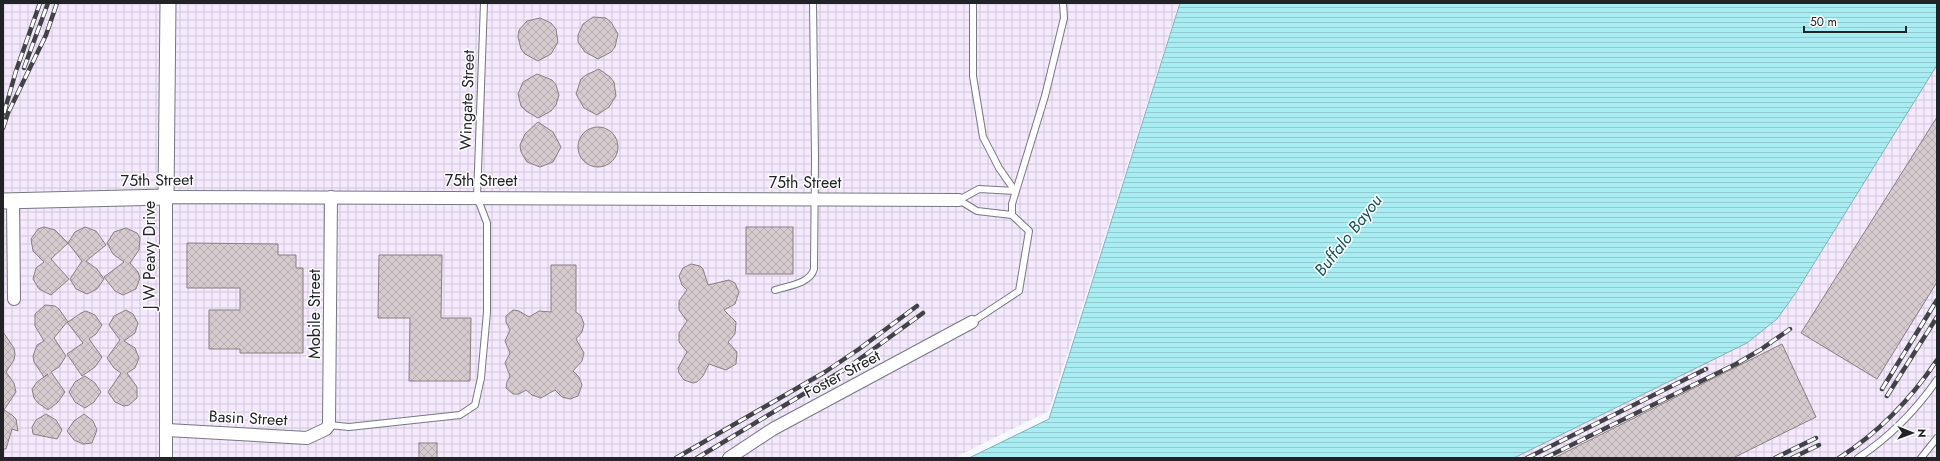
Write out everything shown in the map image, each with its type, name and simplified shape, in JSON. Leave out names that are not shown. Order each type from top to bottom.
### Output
[{"type":"street","name":"J W Peavy Drive","points":[[166,458],[168,3]]},
{"type":"street","name":"75th Street","points":[[8,201],[166,197],[477,197],[640,200],[959,200]]},
{"type":"street","name":"Mobile Street","points":[[327,427],[331,198]]},
{"type":"street","points":[[8,201],[14,299]]},
{"type":"street","name":"Foster Street","points":[[729,458],[773,429],[972,322]]},
{"type":"street","name":"Basin Street","points":[[167,430],[307,438],[327,427]]},
{"type":"lane","name":"Wingate Street","points":[[477,197],[484,3]]},
{"type":"lane","points":[[775,290],[799,283],[813,274],[815,200],[813,3]]},
{"type":"lane","points":[[973,3],[973,76],[983,137],[999,168],[1016,191]]},
{"type":"lane","points":[[1012,215],[1016,191],[1045,96],[1064,18],[1063,3]]},
{"type":"lane","points":[[972,322],[1019,291],[1029,231],[1012,215],[977,211],[959,200],[979,189],[1016,191]]},
{"type":"lane","points":[[327,427],[460,415],[475,405],[481,378],[487,305],[487,223],[477,197]]},
{"type":"lane","points":[[1858,458],[1888,434],[1913,411],[1937,380]]},
{"type":"lane","points":[[1921,458],[1937,438]]},
{"type":"shaded area","points":[[3,3],[1179,3],[1049,411],[954,458],[3,458]]},
{"type":"shaded area","points":[[1937,65],[1937,458],[1514,458],[1747,343],[1777,319],[1795,295]]},
{"type":"water","name":"Buffalo Bayou","points":[[1180,3],[1937,3],[1937,65],[1795,294],[1777,319],[1747,343],[1514,458],[969,458],[1049,419]]},
{"type":"building","points":[[593,17],[606,18],[611,22],[618,34],[615,47],[611,52],[598,59],[585,52],[578,42],[578,35],[583,24]]},
{"type":"building","points":[[540,18],[551,23],[556,29],[558,42],[551,54],[538,61],[525,54],[521,49],[518,37],[519,30],[527,21]]},
{"type":"building","points":[[599,69],[614,82],[616,96],[609,107],[597,115],[584,108],[576,94],[581,79]]},
{"type":"building","points":[[537,74],[552,80],[556,85],[559,95],[556,105],[551,111],[538,118],[526,111],[521,106],[518,94],[523,82]]},
{"type":"building","points":[[1937,117],[1937,282],[1877,379],[1801,333]]},
{"type":"building","points":[[538,122],[553,132],[561,147],[553,162],[540,167],[527,162],[521,152],[520,145],[525,134]]},
{"type":"building","points":[[594,127],[602,127],[609,130],[615,136],[618,147],[615,158],[609,164],[602,167],[594,167],[587,164],[581,158],[578,151],[578,143],[581,136],[587,130]]},
{"type":"building","points":[[44,227],[55,230],[68,243],[51,259],[69,279],[51,295],[39,289],[33,279],[36,268],[44,262],[33,251],[31,239],[38,229]]},
{"type":"building","points":[[85,227],[96,231],[106,245],[86,261],[97,269],[104,279],[97,289],[87,294],[76,289],[70,279],[82,261],[68,243],[75,232]]},
{"type":"building","points":[[746,227],[793,227],[793,274],[746,274]]},
{"type":"building","points":[[126,228],[137,233],[140,238],[139,250],[130,263],[138,272],[140,278],[136,289],[123,295],[115,291],[104,277],[124,262],[113,254],[107,243],[114,232]]},
{"type":"building","points":[[187,243],[278,244],[278,255],[296,255],[296,268],[303,268],[303,353],[240,353],[240,349],[209,349],[209,310],[240,310],[240,288],[187,288]]},
{"type":"building","points":[[379,255],[442,255],[441,318],[471,318],[470,381],[409,381],[410,318],[378,318]]},
{"type":"building","points":[[691,264],[700,266],[703,269],[708,285],[729,280],[735,283],[739,292],[735,304],[724,310],[736,322],[735,334],[728,342],[737,352],[736,364],[726,370],[709,364],[703,376],[697,382],[693,383],[684,380],[679,373],[678,368],[687,352],[679,342],[679,333],[687,321],[679,310],[679,301],[687,290],[682,285],[679,276],[683,268]]},
{"type":"building","points":[[551,265],[576,265],[576,312],[581,316],[584,324],[582,332],[576,339],[584,353],[582,361],[573,371],[579,377],[582,385],[578,396],[570,399],[562,397],[555,390],[541,398],[532,395],[526,390],[519,394],[513,394],[506,388],[510,376],[505,363],[510,353],[505,341],[510,330],[506,322],[506,316],[513,310],[519,311],[529,317],[539,311],[551,312]]},
{"type":"building","points":[[45,305],[55,306],[59,309],[68,322],[86,311],[95,315],[102,325],[96,334],[89,339],[102,357],[95,367],[82,376],[67,354],[83,343],[67,322],[54,338],[66,356],[59,367],[51,372],[65,392],[58,402],[48,410],[34,398],[32,389],[37,382],[44,377],[34,362],[33,356],[37,345],[44,341],[35,326],[35,314]]},
{"type":"building","points":[[126,310],[133,314],[138,323],[135,333],[124,341],[135,348],[139,358],[135,368],[127,373],[137,387],[137,398],[129,405],[124,406],[115,402],[108,392],[121,373],[114,368],[107,358],[120,340],[109,325],[114,316]]},
{"type":"building","points":[[3,332],[14,348],[14,360],[6,372],[14,383],[16,392],[4,410],[16,419],[18,431],[12,429],[6,449],[3,449]]},
{"type":"building","points":[[1782,344],[1816,417],[1733,458],[1554,458]]},
{"type":"building","points":[[85,376],[95,383],[101,392],[94,402],[85,408],[75,402],[69,392],[75,382]]},
{"type":"building","points":[[46,414],[56,420],[62,430],[57,439],[33,434],[32,427],[36,420]]},
{"type":"building","points":[[84,414],[93,421],[97,430],[92,443],[83,444],[74,440],[67,431],[74,421]]},
{"type":"building","points":[[419,443],[437,443],[437,458],[419,458]]},
{"type":"railway","points":[[4,113],[16,71],[40,3]]},
{"type":"railway","points":[[24,68],[48,3]]},
{"type":"railway","points":[[3,128],[8,113],[46,35],[57,3]]},
{"type":"railway","points":[[1882,389],[1937,300]]},
{"type":"railway","points":[[676,458],[825,372],[917,306]]},
{"type":"railway","points":[[697,458],[850,366],[923,313]]},
{"type":"railway","points":[[1887,396],[1937,317]]},
{"type":"railway","points":[[1545,458],[1736,364],[1760,350],[1790,329]]},
{"type":"railway","points":[[1839,458],[1867,438],[1893,414],[1905,402],[1937,360]]},
{"type":"railway","points":[[1527,458],[1706,369]]},
{"type":"railway","points":[[1775,458],[1816,438]]},
{"type":"railway","points":[[1792,458],[1819,445]]}]
